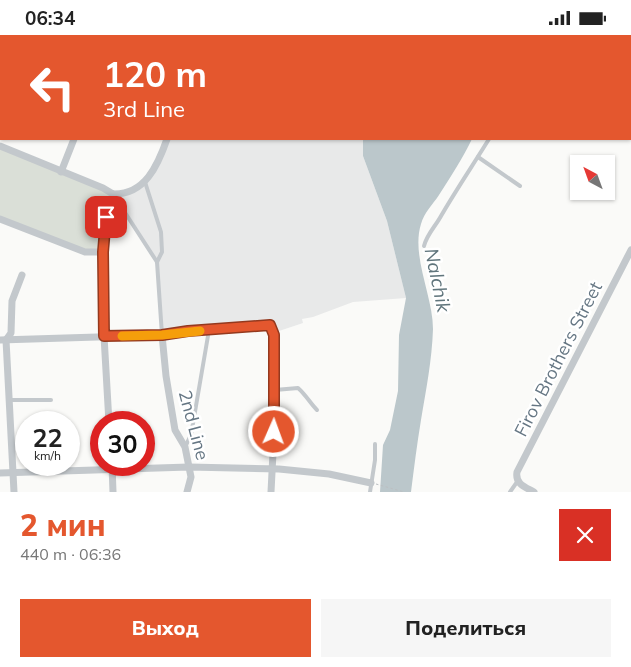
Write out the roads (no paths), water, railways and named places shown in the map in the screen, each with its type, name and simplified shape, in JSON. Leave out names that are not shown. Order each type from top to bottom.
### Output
[{"type":"street","points":[[60,172],[74,140]]},
{"type":"street","points":[[0,146],[102,188],[113,195],[130,193],[145,182],[158,163],[167,140]]},
{"type":"street","points":[[108,411],[104,336],[103,252],[104,225],[113,195]]},
{"type":"street","points":[[0,219],[85,251],[103,252]]},
{"type":"street","name":"Firov Brothers Street","points":[[518,482],[516,479],[517,472],[631,250]]},
{"type":"street","points":[[3,340],[11,333],[12,301],[22,275]]},
{"type":"street","points":[[3,340],[162,335],[188,331],[270,325],[274,335],[275,390],[270,492]]},
{"type":"street","name":"2nd Line","points":[[162,335],[166,376],[176,430],[185,447],[191,477],[187,492]]},
{"type":"street","points":[[3,340],[9,400],[14,492]]},
{"type":"street","points":[[155,467],[314,471],[370,483]]},
{"type":"street","points":[[0,473],[90,468]]},
{"type":"street","points":[[112,476],[113,492]]},
{"type":"street","points":[[518,482],[534,492]]},
{"type":"lane","points":[[424,247],[426,237],[488,140]]},
{"type":"lane","points":[[478,157],[520,185]]},
{"type":"lane","points":[[145,182],[161,232],[162,252],[157,261]]},
{"type":"lane","points":[[113,195],[157,261],[162,335]]},
{"type":"lane","points":[[185,447],[192,435],[209,330]]},
{"type":"lane","points":[[275,390],[298,388],[317,410]]},
{"type":"lane","points":[[9,400],[51,400]]},
{"type":"lane","points":[[370,492],[375,460],[375,444]]},
{"type":"lane","points":[[510,492],[518,482]]},
{"type":"water label","name":"Nalchik","points":[[438,280]]}]
